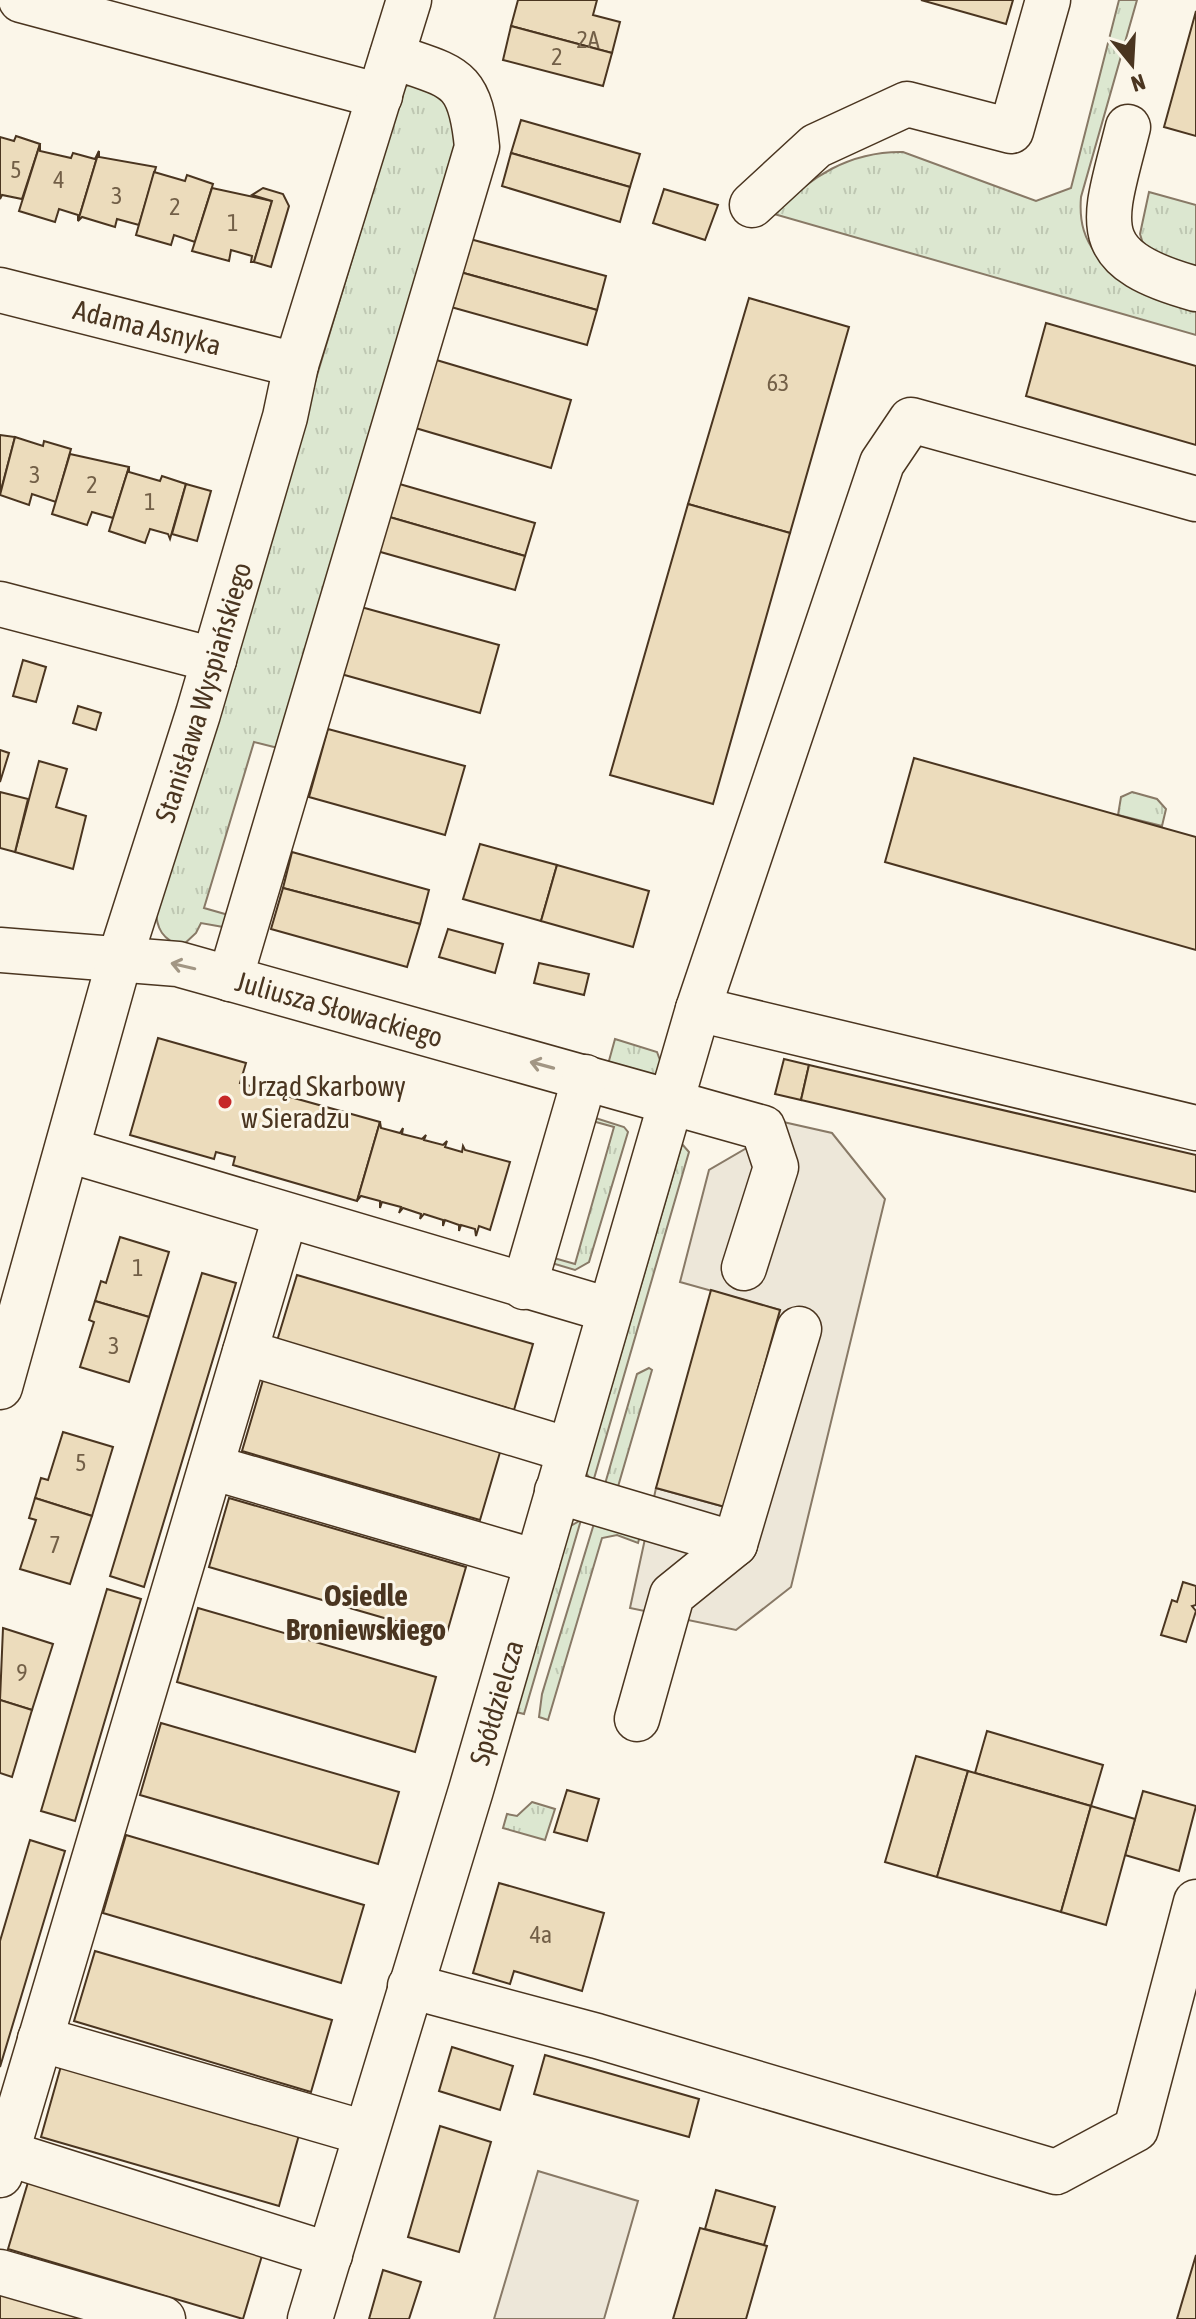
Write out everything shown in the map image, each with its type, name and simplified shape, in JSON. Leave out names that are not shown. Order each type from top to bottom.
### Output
[{"type":"street","points":[[21,0],[386,76],[446,75],[464,87],[474,112],[477,147],[230,979]]},
{"type":"street","name":"Stanisława Wyspiańskiego","points":[[0,1387],[120,958],[214,660],[285,417],[296,365],[409,0]]},
{"type":"street","points":[[752,205],[816,146],[907,104],[1011,131],[1048,0]]},
{"type":"street","points":[[1128,127],[1108,222],[1117,249],[1134,267],[1153,277],[1196,289]]},
{"type":"street","name":"Adama Asnyka","points":[[0,290],[296,365]]},
{"type":"street","name":"Spółdzielcza","points":[[310,2319],[537,1562],[698,1009],[882,463],[911,420],[1196,499]]},
{"type":"street","points":[[0,604],[214,660]]},
{"type":"street","name":"Juliusza Słowackiego","points":[[0,950],[178,964],[585,1077],[673,1093],[763,1128],[776,1167],[744,1268]]},
{"type":"street","points":[[698,1009],[1196,1128]]},
{"type":"street","points":[[524,1287],[585,1077]]},
{"type":"street","points":[[68,1150],[285,1217],[609,1310]]},
{"type":"street","points":[[285,1217],[3,2164],[330,2255]]},
{"type":"street","points":[[637,1719],[672,1595],[735,1544],[799,1329]]},
{"type":"street","points":[[245,1352],[569,1450]]},
{"type":"street","points":[[211,1467],[537,1562]]},
{"type":"street","points":[[557,1491],[735,1544]]},
{"type":"street","points":[[410,1986],[597,2036],[1056,2172],[1136,2129],[1196,1902]]},
{"type":"street","points":[[40,2039],[365,2133]]},
{"type":"street","points":[[0,2272],[163,2319]]},
{"type":"green space","points":[[1119,0],[1137,0],[1081,197],[1082,223],[1086,238],[1100,259],[1196,302],[1196,335],[774,214],[801,189],[832,169],[848,161],[884,153],[903,152],[1036,201],[1071,188]]},
{"type":"green space","points":[[413,83],[447,99],[457,145],[282,749],[254,742],[204,908],[232,916],[229,928],[201,923],[196,933],[182,946],[162,933],[156,909],[404,87]]},
{"type":"green space","points":[[1149,192],[1196,205],[1196,276],[1144,247],[1140,234]]},
{"type":"green space","points":[[1132,792],[1157,799],[1166,809],[1162,826],[1118,815],[1121,797]]},
{"type":"green space","points":[[615,1039],[657,1052],[664,1071],[655,1078],[607,1068]]},
{"type":"green space","points":[[586,1115],[624,1127],[628,1132],[589,1262],[575,1270],[545,1261],[547,1256],[575,1264],[614,1127],[585,1119]]},
{"type":"green space","points":[[682,1144],[689,1152],[593,1482],[586,1473]]},
{"type":"green space","points":[[649,1368],[652,1370],[617,1490],[605,1484],[637,1374]]},
{"type":"green space","points":[[596,1517],[642,1529],[638,1543],[617,1535],[602,1538],[548,1720],[539,1717],[542,1694]]},
{"type":"green space","points":[[581,1520],[524,1714],[516,1712],[567,1528]]},
{"type":"green space","points":[[532,1802],[555,1809],[545,1840],[503,1828],[507,1814],[517,1816]]},
{"type":"shaded area","points":[[770,1119],[832,1133],[885,1199],[791,1587],[736,1630],[630,1608],[656,1488],[725,1507],[780,1310],[680,1282],[709,1170],[750,1146]]},
{"type":"shaded area","points":[[538,2171],[638,2201],[604,2319],[494,2319]]},
{"type":"building","points":[[518,0],[597,0],[593,15],[620,22],[612,53],[511,26]]},
{"type":"building","points":[[921,0],[1013,0],[1006,24]]},
{"type":"building","points":[[1196,11],[1196,136],[1164,127]]},
{"type":"building","points":[[511,26],[612,53],[603,86],[503,60]]},
{"type":"building","points":[[521,120],[640,154],[630,187],[511,153]]},
{"type":"building","points":[[16,136],[40,144],[22,199],[2,195],[0,199],[0,137],[14,141]]},
{"type":"building","points":[[40,144],[40,151],[71,158],[73,153],[95,159],[99,151],[78,221],[78,215],[59,209],[55,222],[19,211]]},
{"type":"building","points":[[99,151],[99,157],[156,167],[139,225],[117,219],[115,227],[82,217],[78,221]]},
{"type":"building","points":[[511,153],[630,187],[620,222],[502,186]]},
{"type":"building","points":[[154,172],[185,181],[187,175],[213,184],[195,242],[174,235],[171,245],[136,235]]},
{"type":"building","points":[[212,188],[272,201],[254,262],[251,262],[252,256],[231,250],[229,261],[192,251]]},
{"type":"building","points":[[263,188],[283,194],[289,206],[271,267],[254,262],[272,201],[252,195]]},
{"type":"building","points":[[664,189],[718,205],[705,240],[653,223]]},
{"type":"building","points":[[470,239],[606,276],[597,310],[460,272]]},
{"type":"building","points":[[460,272],[597,310],[587,345],[451,307]]},
{"type":"building","points":[[749,298],[849,327],[790,533],[688,504]]},
{"type":"building","points":[[1046,323],[1196,366],[1196,445],[1026,396]]},
{"type":"building","points":[[433,359],[571,400],[551,468],[412,427]]},
{"type":"building","points":[[0,435],[15,437],[0,494]]},
{"type":"building","points":[[15,437],[43,446],[44,441],[71,449],[56,502],[32,494],[29,505],[0,495]]},
{"type":"building","points":[[70,454],[129,467],[113,518],[92,512],[87,525],[52,514]]},
{"type":"building","points":[[129,467],[129,472],[160,481],[162,476],[186,484],[170,539],[168,534],[150,529],[145,543],[109,531]]},
{"type":"building","points":[[396,483],[535,523],[525,556],[386,516]]},
{"type":"building","points":[[186,484],[211,491],[197,541],[172,534]]},
{"type":"building","points":[[688,504],[790,533],[713,804],[610,775]]},
{"type":"building","points":[[386,516],[525,556],[515,590],[377,551]]},
{"type":"building","points":[[361,607],[499,645],[480,713],[341,674]]},
{"type":"building","points":[[23,660],[46,667],[36,702],[13,696]]},
{"type":"building","points":[[78,706],[101,713],[96,730],[73,723]]},
{"type":"building","points":[[328,729],[465,766],[445,835],[309,797]]},
{"type":"building","points":[[0,750],[9,753],[0,782]]},
{"type":"building","points":[[914,758],[1196,837],[1196,950],[885,862]]},
{"type":"building","points":[[39,761],[67,769],[56,807],[86,816],[73,869],[15,852]]},
{"type":"building","points":[[0,792],[28,799],[15,852],[0,848]]},
{"type":"building","points":[[480,844],[557,865],[541,921],[463,899]]},
{"type":"building","points":[[292,852],[429,890],[420,924],[283,888]]},
{"type":"building","points":[[557,865],[649,891],[633,947],[541,921]]},
{"type":"building","points":[[283,888],[420,924],[407,967],[271,929]]},
{"type":"building","points":[[448,929],[503,944],[495,973],[439,957]]},
{"type":"building","points":[[539,963],[589,974],[584,995],[534,983]]},
{"type":"building","name":"Urząd Skarbowy w Sieradzu","points":[[158,1038],[246,1063],[240,1083],[380,1122],[357,1201],[233,1165],[235,1157],[216,1152],[214,1159],[130,1135]]},
{"type":"building","points":[[784,1059],[809,1065],[801,1100],[775,1094]]},
{"type":"building","points":[[809,1065],[1196,1155],[1196,1192],[801,1100]]},
{"type":"building","points":[[380,1122],[381,1128],[400,1133],[403,1128],[402,1134],[422,1139],[426,1135],[424,1140],[443,1145],[447,1141],[445,1147],[462,1152],[463,1146],[465,1150],[510,1162],[490,1230],[479,1226],[476,1236],[475,1229],[461,1225],[459,1231],[459,1225],[445,1220],[443,1226],[443,1220],[424,1214],[420,1219],[421,1214],[403,1208],[399,1213],[401,1207],[382,1202],[380,1208],[380,1201],[361,1196],[357,1201]]},
{"type":"building","points":[[120,1237],[169,1252],[149,1317],[95,1301],[101,1281],[106,1283]]},
{"type":"building","points":[[202,1273],[236,1283],[144,1587],[110,1576]]},
{"type":"building","points":[[297,1275],[533,1344],[514,1410],[277,1341]]},
{"type":"building","points":[[711,1290],[780,1310],[725,1507],[656,1488]]},
{"type":"building","points":[[95,1301],[149,1317],[129,1382],[80,1367],[94,1322],[89,1320]]},
{"type":"building","points":[[263,1380],[501,1449],[480,1520],[242,1451]]},
{"type":"building","points":[[63,1432],[113,1447],[92,1516],[35,1498],[41,1478],[48,1480]]},
{"type":"building","points":[[35,1498],[92,1516],[70,1584],[20,1569],[36,1520],[29,1518]]},
{"type":"building","points":[[229,1498],[466,1567],[446,1636],[209,1567]]},
{"type":"building","points":[[1183,1582],[1196,1586],[1196,1605],[1192,1606],[1196,1611],[1186,1642],[1161,1635],[1172,1600],[1177,1602]]},
{"type":"building","points":[[107,1589],[141,1599],[75,1821],[41,1811]]},
{"type":"building","points":[[198,1608],[436,1677],[415,1752],[177,1682]]},
{"type":"building","points":[[3,1628],[53,1644],[32,1710],[0,1700]]},
{"type":"building","points":[[0,1700],[32,1710],[12,1777],[0,1773]]},
{"type":"building","points":[[161,1723],[399,1792],[378,1864],[140,1795]]},
{"type":"building","points":[[987,1731],[1103,1765],[1091,1806],[975,1773]]},
{"type":"building","points":[[916,1756],[968,1771],[937,1877],[885,1862]]},
{"type":"building","points":[[968,1771],[1091,1806],[1061,1912],[937,1877]]},
{"type":"building","points":[[567,1790],[599,1799],[587,1841],[554,1832]]},
{"type":"building","points":[[1143,1791],[1196,1806],[1179,1871],[1125,1855]]},
{"type":"building","points":[[1091,1806],[1135,1819],[1106,1925],[1061,1912]]},
{"type":"building","points":[[126,1835],[364,1905],[341,1983],[103,1913]]},
{"type":"building","points":[[30,1840],[65,1851],[0,2067],[0,1941]]},
{"type":"building","points":[[499,1883],[604,1913],[582,1991],[514,1971],[510,1984],[473,1973]]},
{"type":"building","points":[[95,1951],[332,2020],[311,2092],[74,2021]]},
{"type":"building","points":[[452,2047],[513,2066],[500,2110],[439,2091]]},
{"type":"building","points":[[545,2055],[699,2099],[689,2137],[534,2094]]},
{"type":"building","points":[[61,2066],[299,2135],[279,2206],[41,2137]]},
{"type":"building","points":[[440,2126],[491,2142],[459,2252],[408,2237]]},
{"type":"building","points":[[29,2179],[264,2249],[243,2319],[8,2249]]},
{"type":"building","points":[[716,2190],[775,2207],[764,2245],[705,2229]]},
{"type":"building","points":[[700,2228],[767,2246],[746,2319],[673,2319]]},
{"type":"building","points":[[1196,2255],[1196,2319],[1177,2319]]},
{"type":"building","points":[[383,2270],[421,2282],[409,2319],[369,2319]]},
{"type":"building","points":[[0,2294],[86,2319],[0,2319]]},
{"type":"place","name":"Urząd Skarbowy w Sieradzu","points":[[225,1102]]},
{"type":"district","name":"Osiedle Broniewskiego","points":[[366,1612]]}]
